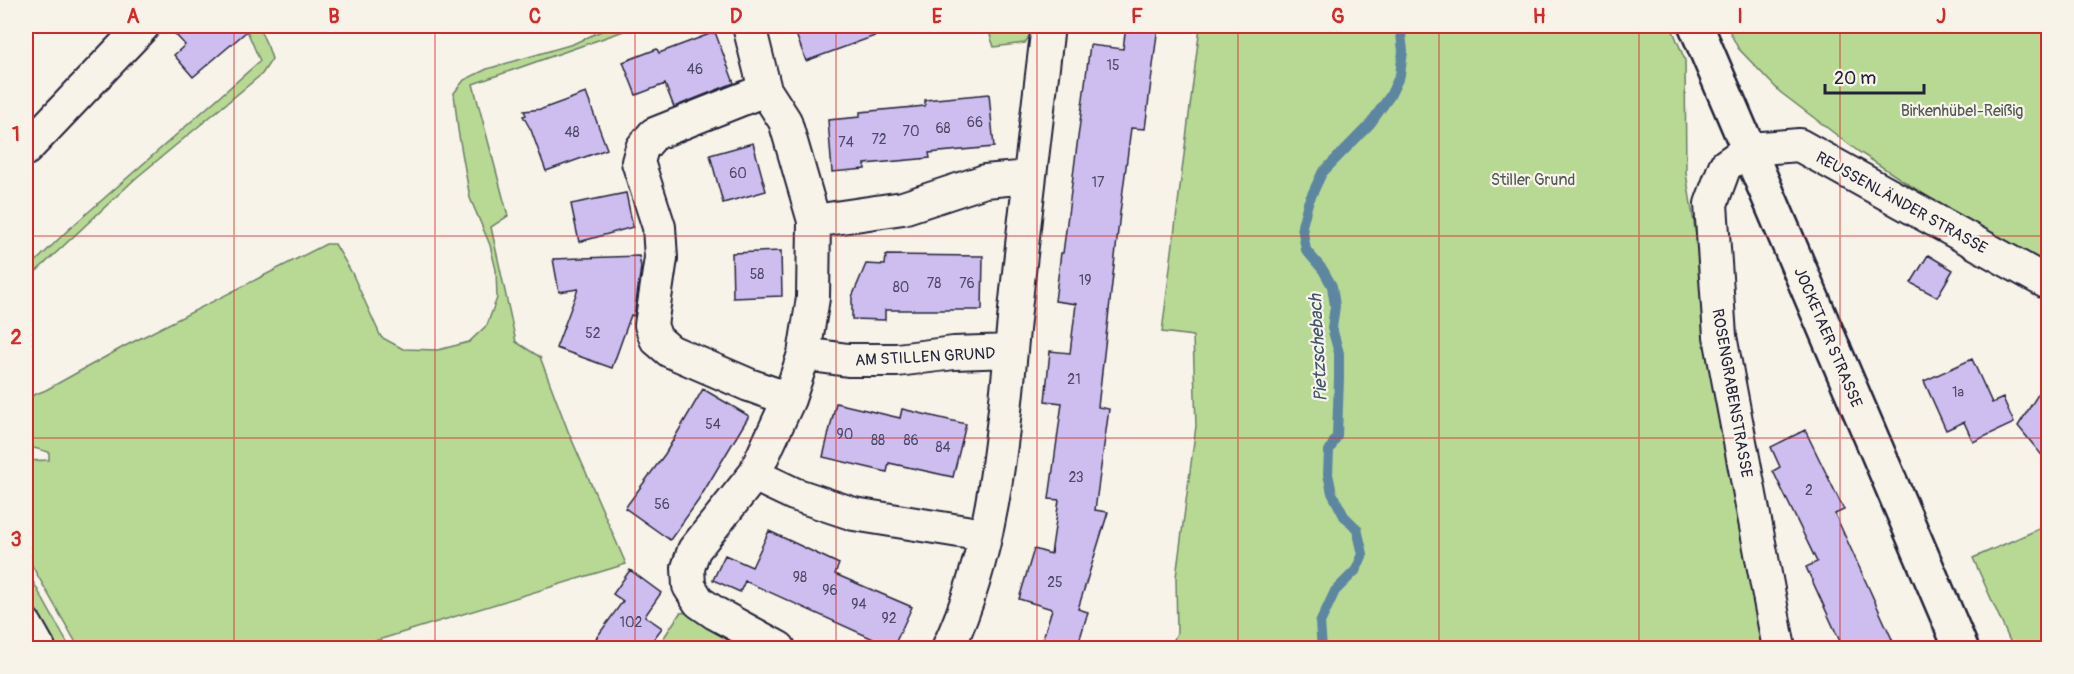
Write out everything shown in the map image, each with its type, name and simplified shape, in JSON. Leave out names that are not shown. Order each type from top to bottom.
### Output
[{"type":"street","points":[[26,148],[143,26]]},
{"type":"street","points":[[749,26],[765,90],[785,121],[814,221],[813,298],[804,354],[789,399],[754,475],[694,550],[688,568],[689,586],[699,602],[779,648]]},
{"type":"street","name":"AM STILLEN GRUND","points":[[948,648],[981,558],[995,488],[1048,26]]},
{"type":"street","name":"JOCKETAER STRASSE","points":[[1696,26],[1961,648]]},
{"type":"street","points":[[765,90],[654,134],[642,148],[638,162],[658,227],[661,258],[651,325],[656,339],[670,351],[789,399]]},
{"type":"street","name":"REUSSENLÄNDER STRASSE","points":[[1749,149],[1799,145],[2049,284]]},
{"type":"street","name":"ROSENGRABENSTRASSE","points":[[1749,149],[1725,166],[1711,204],[1720,336],[1779,648]]},
{"type":"street","points":[[814,221],[903,208],[985,181],[1029,177]]},
{"type":"street","name":"AM STILLEN GRUND","points":[[804,354],[848,360],[897,360],[954,353],[1011,351]]},
{"type":"street","points":[[754,475],[794,494],[854,514],[984,535]]},
{"type":"street","points":[[26,625],[39,648]]},
{"type":"green space","points":[[245,26],[258,26],[268,47],[272,59],[262,74],[136,178],[26,281],[26,271],[68,230],[260,61]]},
{"type":"green space","points":[[612,26],[638,26],[473,84],[508,216],[491,227],[516,342],[540,357],[568,431],[626,564],[352,648],[79,648],[26,555],[26,461],[49,460],[49,452],[26,446],[26,398],[46,390],[125,346],[326,244],[335,244],[352,273],[381,337],[403,349],[438,350],[469,342],[487,325],[497,298],[496,270],[490,245],[470,198],[454,93],[464,80],[487,69],[573,44]]},
{"type":"green space","points":[[987,26],[1035,26],[1025,43],[994,47]]},
{"type":"green space","name":"Stiller Grund","points":[[1200,26],[1671,26],[1685,60],[1686,173],[1762,648],[1170,648],[1177,633],[1176,577],[1196,426],[1193,336],[1162,332]]},
{"type":"green space","name":"Birkenhübel-Reißig","points":[[1727,26],[2048,26],[2048,270],[1859,152],[1780,92],[1738,48]]},
{"type":"green space","points":[[2048,525],[2048,648],[2013,648],[1973,558]]},
{"type":"green space","points":[[26,569],[70,648],[58,648],[26,592]]},
{"type":"green space","points":[[689,612],[739,648],[657,648],[680,613]]},
{"type":"building","points":[[168,26],[253,26],[193,77],[174,55],[185,45]]},
{"type":"building","points":[[793,26],[894,26],[894,29],[806,61]]},
{"type":"building","points":[[1126,26],[1158,26],[1145,129],[1131,128],[1098,407],[1109,409],[1095,510],[1108,512],[1078,609],[1088,612],[1077,648],[1040,648],[1052,609],[1019,599],[1034,549],[1051,554],[1059,500],[1049,499],[1062,403],[1045,401],[1050,351],[1070,353],[1076,304],[1055,301],[1061,253],[1063,253],[1090,45],[1123,49]]},
{"type":"building","points":[[715,32],[734,83],[674,107],[665,84],[636,95],[623,62],[657,49],[659,53]]},
{"type":"building","points":[[586,93],[607,149],[546,171],[531,130],[523,116],[526,115],[524,111],[542,109]]},
{"type":"building","points":[[989,94],[994,147],[929,153],[930,158],[865,164],[865,169],[832,172],[828,120],[860,117],[860,112],[925,106],[925,100]]},
{"type":"building","points":[[753,143],[766,191],[723,203],[710,155]]},
{"type":"building","points":[[626,193],[633,227],[579,242],[571,204]]},
{"type":"building","points":[[781,251],[782,296],[733,298],[732,253]]},
{"type":"building","points":[[886,255],[983,256],[982,310],[885,310],[885,320],[852,319],[852,297],[866,264],[885,265]]},
{"type":"building","points":[[1928,255],[1953,270],[1937,297],[1911,283]]},
{"type":"building","points":[[639,256],[641,267],[634,316],[631,315],[612,368],[556,348],[578,289],[559,292],[553,259]]},
{"type":"building","points":[[1972,359],[1992,403],[2003,398],[2014,423],[1973,442],[1964,422],[1946,430],[1924,381]]},
{"type":"building","points":[[2049,377],[2049,464],[2018,426]]},
{"type":"building","points":[[703,389],[749,416],[698,501],[670,540],[625,508],[665,454]]},
{"type":"building","points":[[836,403],[900,418],[902,409],[966,424],[953,477],[889,463],[887,472],[823,457]]},
{"type":"building","points":[[1805,430],[1844,510],[1835,514],[1896,648],[1843,648],[1806,567],[1817,562],[1773,471],[1780,467],[1771,447]]},
{"type":"building","points":[[769,531],[839,564],[835,574],[912,607],[893,648],[745,581],[740,592],[713,580],[725,555],[752,567]]},
{"type":"building","points":[[630,570],[661,593],[645,616],[662,628],[647,648],[589,648],[623,601],[613,594]]},
{"type":"waterway","name":"Pietzschebach","points":[[1322,648],[1320,623],[1335,591],[1356,570],[1363,554],[1357,529],[1344,516],[1332,493],[1328,474],[1329,451],[1337,436],[1339,353],[1332,328],[1335,306],[1332,286],[1323,270],[1306,250],[1302,226],[1308,203],[1322,173],[1370,124],[1390,96],[1400,75],[1403,51],[1400,26]]}]
